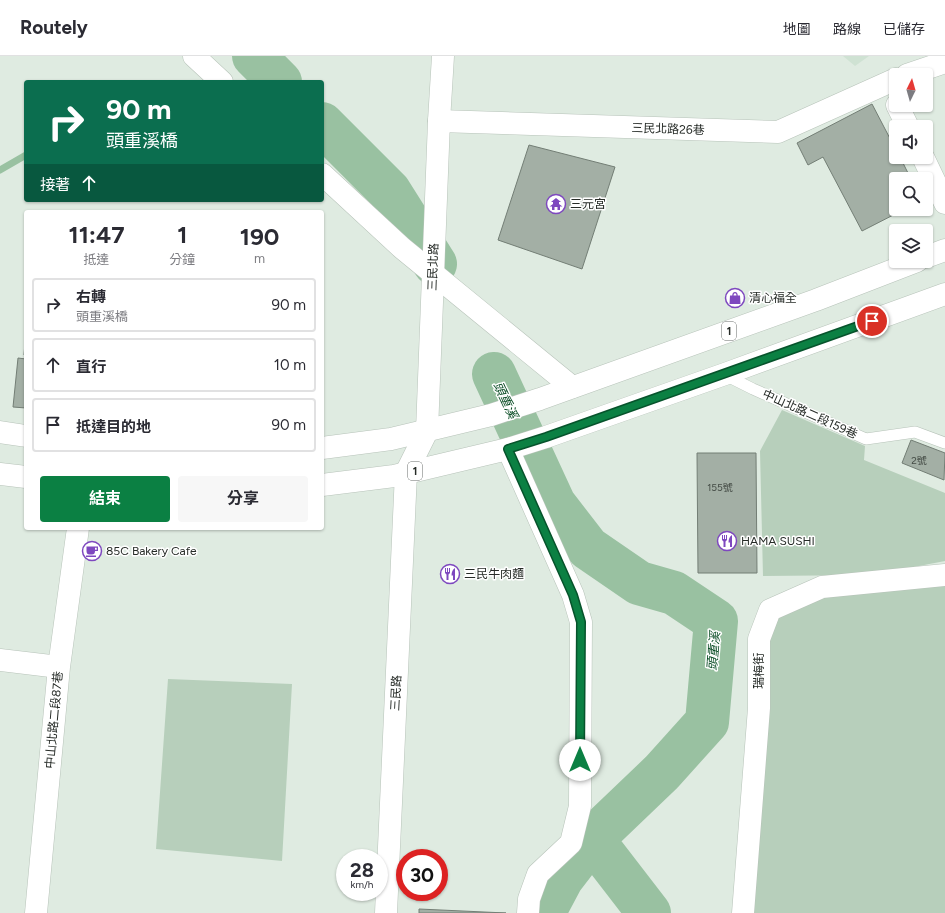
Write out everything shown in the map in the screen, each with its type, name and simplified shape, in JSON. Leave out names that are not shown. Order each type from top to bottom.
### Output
[{"type":"street","points":[[194,56],[220,80]]},
{"type":"street","name":"三民北路","points":[[406,473],[427,431],[439,121],[443,56]]},
{"type":"street","points":[[927,68],[945,62]]},
{"type":"street","name":"三民北路26巷","points":[[439,121],[778,132],[889,82]]},
{"type":"street","points":[[926,164],[945,203]]},
{"type":"street","points":[[324,176],[402,248],[572,387]]},
{"type":"street","points":[[933,254],[945,250]]},
{"type":"street","name":"1","points":[[324,448],[391,439],[491,415],[540,399],[816,300],[899,268]]},
{"type":"street","name":"1","points":[[324,485],[394,476],[508,449],[725,374],[945,294]]},
{"type":"street","points":[[0,432],[24,436]]},
{"type":"street","points":[[508,449],[573,595],[581,622],[580,806],[571,843],[538,874],[529,899],[528,913]]},
{"type":"street","name":"三民路","points":[[386,913],[406,473]]},
{"type":"street","points":[[0,474],[24,477]]},
{"type":"street","name":"中山北路二段87巷","points":[[36,913],[58,667],[78,530]]},
{"type":"street","name":"瑞梅街","points":[[743,913],[759,708],[759,639],[770,610],[822,587],[945,575]]},
{"type":"street","points":[[0,660],[58,667]]},
{"type":"lane","name":"中山北路二段159巷","points":[[725,374],[753,389],[866,439],[915,432],[945,443]]},
{"type":"shaded area","points":[[843,56],[869,56],[855,66]]},
{"type":"shaded area","points":[[782,410],[865,446],[864,460],[945,493],[945,561],[872,575],[763,576],[760,451]]},
{"type":"shaded area","points":[[945,575],[945,913],[743,913],[770,610],[822,587]]},
{"type":"shaded area","points":[[168,679],[292,684],[282,861],[156,849]]},
{"type":"building","points":[[872,104],[889,137],[889,164],[904,164],[908,172],[889,172],[889,216],[891,216],[862,231],[823,157],[808,165],[797,143]]},
{"type":"building","name":"三元宮","points":[[529,145],[615,167],[582,269],[498,240]]},
{"type":"building","points":[[18,358],[24,359],[24,408],[13,407]]},
{"type":"building","points":[[911,440],[945,453],[944,480],[902,463]]},
{"type":"building","name":"HAMA SUSHI","points":[[697,453],[756,453],[757,573],[698,573]]},
{"type":"building","points":[[419,909],[506,913],[419,913]]},
{"type":"waterway","name":"頭重溪","points":[[254,56],[278,80]]},
{"type":"waterway","name":"頭重溪","points":[[324,126],[389,191],[435,264]]},
{"type":"waterway","points":[[0,170],[24,156]]},
{"type":"waterway","name":"頭重溪","points":[[494,374],[554,504],[588,548],[639,583],[674,593],[716,621],[707,722],[662,772],[592,839],[562,878],[546,908],[546,913]]},
{"type":"waterway","name":"頭重溪","points":[[592,839],[649,913]]},
{"type":"place","name":"三元宮","points":[[556,204]]},
{"type":"place","name":"清心福全","points":[[735,298]]},
{"type":"place","name":"HAMA SUSHI","points":[[727,541]]},
{"type":"place","name":"85C Bakery Cafe","points":[[92,551]]},
{"type":"place","name":"三民牛肉麵","points":[[450,574]]},
{"type":"route","points":[[580,760],[581,622],[573,595],[508,449],[546,437],[872,321]]}]
